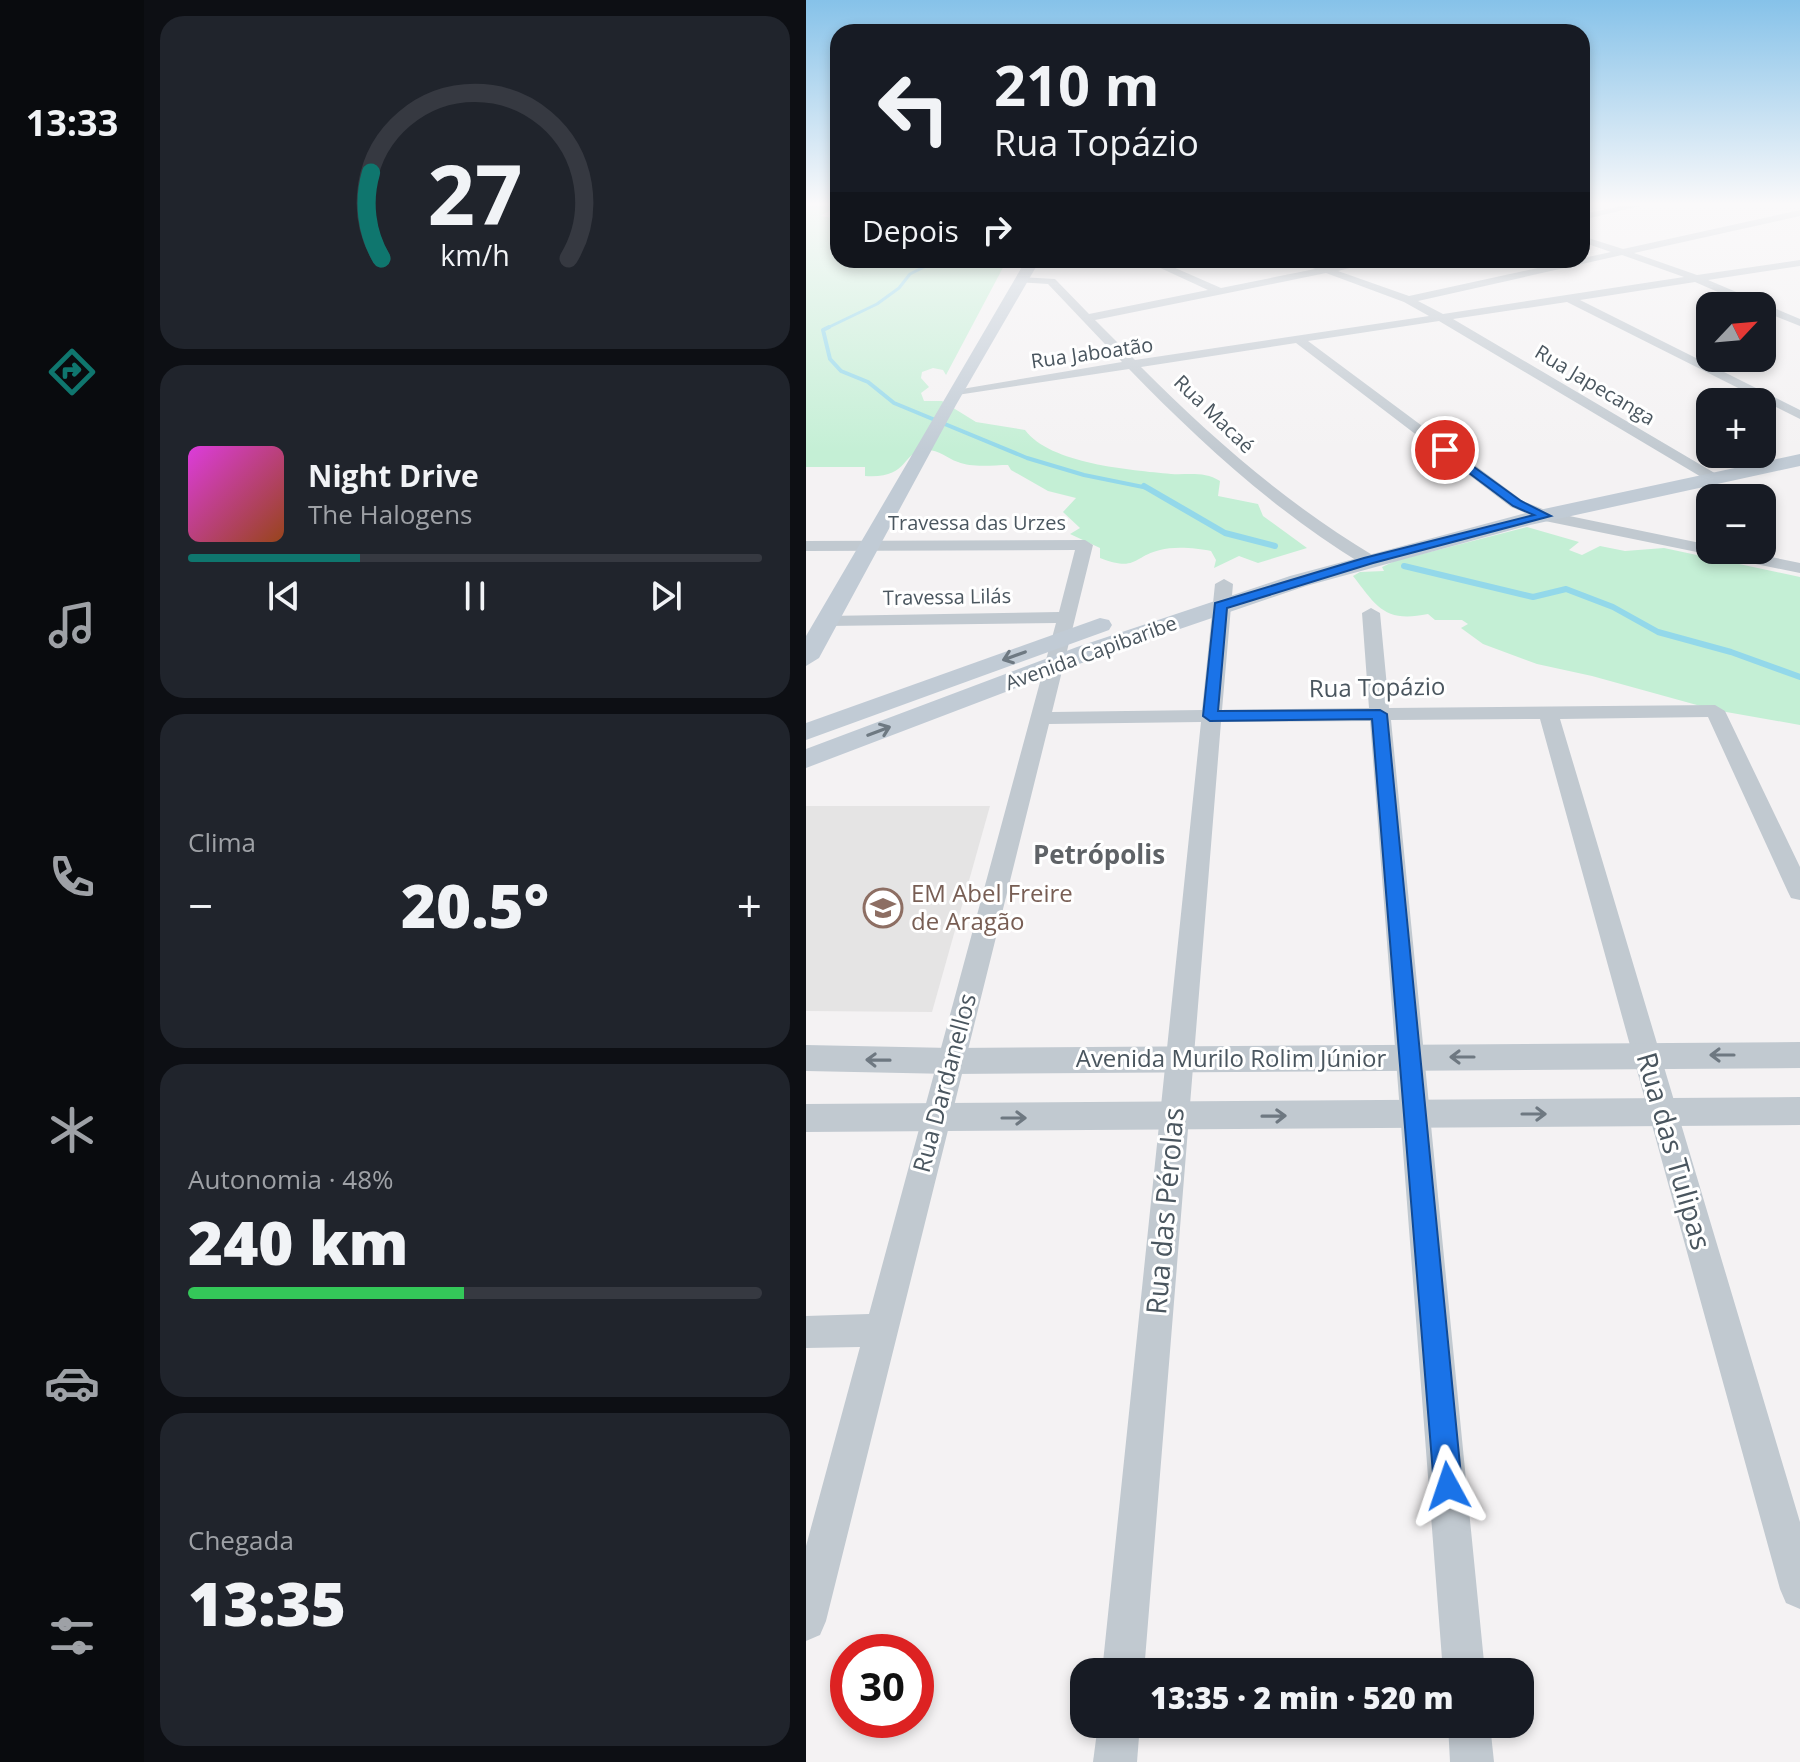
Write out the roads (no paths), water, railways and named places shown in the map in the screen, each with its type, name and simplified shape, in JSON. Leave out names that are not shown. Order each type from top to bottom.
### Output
[{"type":"main road","points":[[806,658],[1015,288]]},
{"type":"main road","name":"Avenida Capibaribe","points":[[1776,451],[1800,446]]},
{"type":"main road","name":"Avenida Capibaribe","points":[[1359,555],[1800,460]]},
{"type":"main road","name":"Avenida Capibaribe","points":[[806,732],[1064,628],[1222,595],[1517,504],[1694,467]]},
{"type":"main road","name":"Avenida Capibaribe","points":[[806,759],[1054,665],[1222,595]]},
{"type":"street","name":"Rua Macaé","points":[[1058,288],[1261,487],[1359,555]]},
{"type":"street","points":[[1213,288],[1217,290]]},
{"type":"street","points":[[1087,318],[1227,288]]},
{"type":"street","name":"Rua Japecanga","points":[[1376,288],[1408,300],[1444,319],[1713,478]]},
{"type":"street","points":[[1408,300],[1463,288]]},
{"type":"street","name":"Rua Jaboatão","points":[[952,398],[1135,366],[1634,288]]},
{"type":"street","points":[[1568,298],[1800,415]]},
{"type":"street","points":[[1776,313],[1800,323]]},
{"type":"street","points":[[1301,342],[1517,504],[1545,516],[1696,547]]},
{"type":"street","name":"Travessa das Urzes","points":[[806,546],[1085,545]]},
{"type":"street","name":"Rua Dardanellos","points":[[807,1614],[1085,545]]},
{"type":"street","points":[[1776,563],[1800,568]]},
{"type":"street","name":"Rua das Pérolas","points":[[1124,1658],[1222,595]]},
{"type":"street","points":[[1371,613],[1463,1658]]},
{"type":"street","name":"Travessa Lilás","points":[[827,621],[1064,628]]},
{"type":"street","name":"Rua Topázio","points":[[1040,718],[1715,711],[1800,892]]},
{"type":"street","name":"Rua das Tulipas","points":[[1548,712],[1800,1589]]},
{"type":"street","name":"Avenida Murilo Rolim Júnior","points":[[806,1058],[951,1061],[1800,1055]]},
{"type":"street","points":[[806,1118],[1800,1111]]},
{"type":"street","points":[[806,1332],[882,1330]]},
{"type":"street","points":[[1115,1762],[1118,1738]]},
{"type":"street","points":[[1470,1738],[1472,1762]]},
{"type":"waterway","points":[[825,329],[877,304],[899,288]]},
{"type":"waterway","points":[[825,329],[829,327]]},
{"type":"waterway","points":[[825,329],[830,359],[841,371],[868,382],[894,403],[1027,458],[1084,475],[1147,488]]},
{"type":"waterway","points":[[1147,488],[1225,533],[1275,546]]},
{"type":"waterway","points":[[1404,566],[1533,597],[1566,589],[1613,607],[1658,632],[1731,652],[1800,677]]},
{"type":"place","name":"EM Abel Freire de Aragão","points":[[883,908]]},
{"type":"district","name":"Petrópolis","points":[[1099,855]]}]
